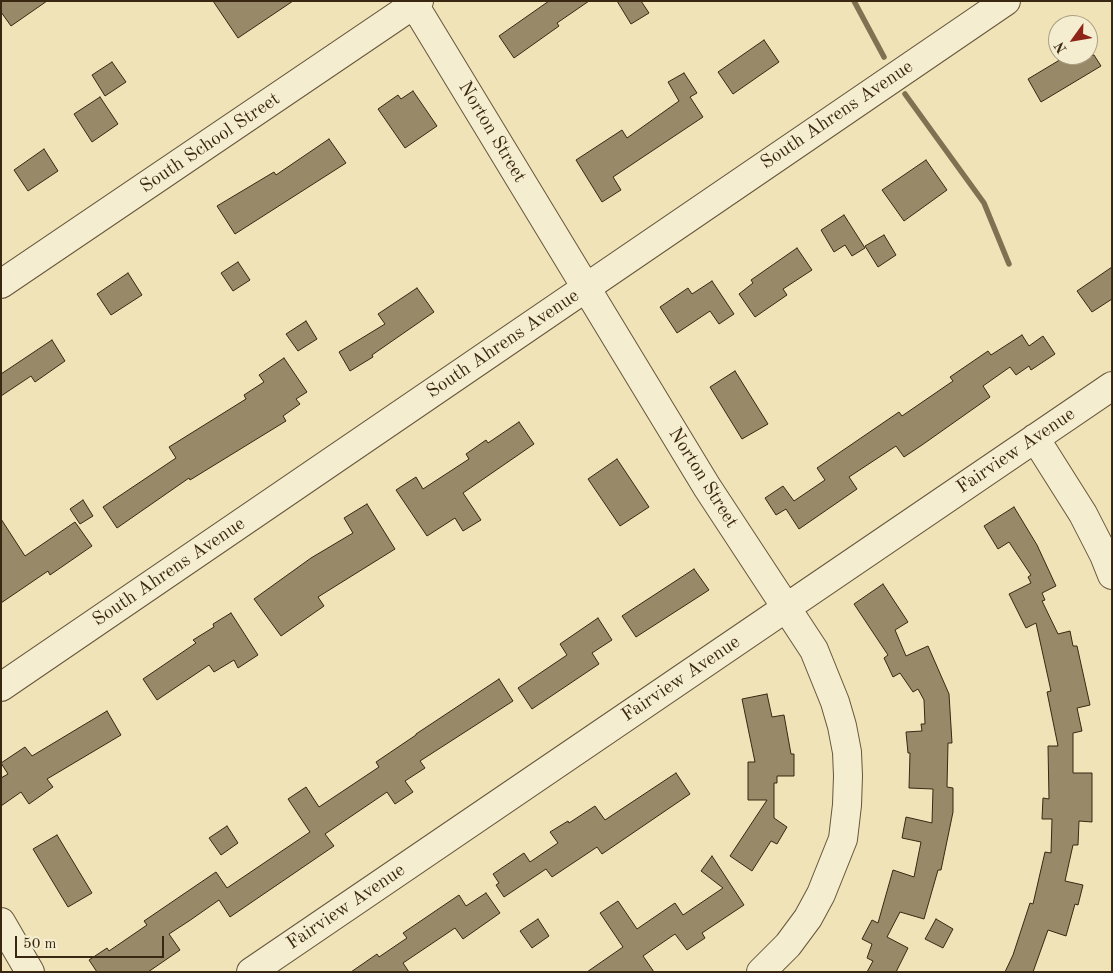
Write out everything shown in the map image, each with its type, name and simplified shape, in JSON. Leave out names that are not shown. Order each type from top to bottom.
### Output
[{"type":"street","name":"South Ahrens Avenue","points":[[1,687],[1006,1]]},
{"type":"street","name":"Norton Street","points":[[415,2],[707,487],[814,650],[835,702],[847,752],[847,805],[842,840],[821,894],[808,918],[788,945],[761,972]]},
{"type":"street","name":"South School Street","points":[[1,284],[415,2]]},
{"type":"street","name":"Fairview Avenue","points":[[251,972],[1112,386]]},
{"type":"street","points":[[1035,438],[1083,514],[1112,575]]},
{"type":"street","points":[[1,922],[30,972]]},
{"type":"building","points":[[1,1],[47,1],[11,26],[1,12]]},
{"type":"building","points":[[213,1],[293,1],[238,38]]},
{"type":"building","points":[[549,1],[589,1],[557,23],[559,26],[514,58],[499,36]]},
{"type":"building","points":[[617,1],[641,1],[649,13],[631,24]]},
{"type":"building","points":[[764,40],[779,62],[733,94],[718,72]]},
{"type":"building","points":[[1098,61],[1101,66],[1041,102],[1028,79],[1051,65],[1098,65]]},
{"type":"building","points":[[112,62],[126,82],[105,96],[92,75]]},
{"type":"building","points":[[684,73],[697,93],[690,97],[703,117],[613,177],[621,190],[602,202],[576,160],[622,130],[627,138],[679,101],[668,82]]},
{"type":"building","points":[[413,91],[437,126],[405,148],[378,109],[398,95],[401,99]]},
{"type":"building","points":[[100,97],[118,124],[92,142],[74,114]]},
{"type":"building","points":[[329,139],[346,163],[235,234],[217,206],[274,172],[276,175]]},
{"type":"building","points":[[44,149],[58,171],[28,191],[14,170]]},
{"type":"building","points":[[926,160],[947,190],[904,221],[882,190]]},
{"type":"building","points":[[844,215],[865,248],[852,256],[845,245],[834,252],[821,230]]},
{"type":"building","points":[[884,235],[896,255],[878,267],[865,246]]},
{"type":"building","points":[[797,248],[812,270],[783,289],[787,295],[755,317],[739,294],[753,283],[751,280]]},
{"type":"building","points":[[238,262],[250,280],[233,291],[221,273]]},
{"type":"building","points":[[1112,267],[1112,299],[1092,312],[1077,291]]},
{"type":"building","points":[[128,273],[142,295],[111,315],[97,294]]},
{"type":"building","points":[[712,281],[734,314],[719,324],[710,311],[677,333],[660,307],[688,288],[692,294]]},
{"type":"building","points":[[417,288],[434,312],[372,355],[373,357],[350,371],[339,352],[385,324],[378,314]]},
{"type":"building","points":[[306,321],[317,339],[298,351],[286,334]]},
{"type":"building","points":[[1022,335],[1029,346],[1043,336],[1055,354],[1031,370],[1029,366],[1016,375],[1010,367],[983,386],[990,397],[922,445],[904,457],[896,446],[849,477],[857,489],[799,529],[786,509],[776,515],[765,498],[783,486],[794,501],[825,480],[817,468],[899,412],[902,416],[953,381],[950,377],[988,351],[991,355]]},
{"type":"building","points":[[52,340],[65,361],[35,382],[31,376],[1,396],[1,374]]},
{"type":"building","points":[[284,358],[307,392],[296,399],[300,404],[283,416],[286,421],[190,480],[189,478],[117,528],[103,507],[176,458],[169,447],[246,399],[244,395],[264,382],[259,375]]},
{"type":"building","points":[[735,371],[768,424],[742,439],[710,387]]},
{"type":"building","points":[[519,422],[534,444],[463,493],[481,520],[463,531],[455,518],[427,536],[396,490],[416,477],[423,489],[469,459],[466,454],[486,440],[488,443]]},
{"type":"building","points":[[617,459],[649,507],[620,526],[588,479]]},
{"type":"building","points":[[83,500],[93,516],[80,524],[70,509]]},
{"type":"building","points":[[367,504],[395,549],[318,597],[324,606],[281,636],[254,599],[311,558],[353,533],[344,518]]},
{"type":"building","points":[[1014,507],[1037,545],[1056,586],[1042,593],[1045,600],[1042,601],[1058,634],[1070,631],[1073,646],[1077,646],[1090,705],[1077,708],[1082,731],[1073,733],[1073,773],[1092,773],[1092,822],[1079,821],[1078,845],[1073,845],[1065,881],[1083,885],[1078,905],[1075,904],[1066,936],[1048,930],[1033,972],[1005,972],[1013,955],[1030,903],[1033,904],[1045,852],[1051,853],[1052,819],[1042,819],[1043,798],[1049,799],[1048,746],[1058,746],[1047,692],[1051,691],[1036,623],[1026,628],[1009,594],[1031,583],[1028,577],[1031,575],[1009,542],[998,549],[984,526]]},
{"type":"building","points":[[1,519],[25,556],[75,522],[92,546],[50,575],[48,571],[1,603]]},
{"type":"building","points":[[694,569],[709,590],[636,637],[622,616]]},
{"type":"building","points":[[883,584],[908,622],[895,630],[906,656],[928,646],[949,694],[952,743],[948,743],[947,787],[953,788],[953,812],[941,870],[938,870],[924,919],[900,912],[887,937],[908,948],[896,972],[867,972],[873,961],[867,958],[872,944],[862,939],[872,920],[878,923],[893,870],[914,877],[921,842],[902,838],[906,817],[932,823],[933,789],[909,788],[910,753],[908,753],[906,732],[922,731],[921,724],[925,724],[924,700],[918,689],[913,692],[900,673],[893,677],[884,658],[888,655],[854,604]]},
{"type":"building","points":[[231,613],[258,655],[238,668],[234,660],[214,672],[209,665],[157,700],[143,679],[196,643],[193,640],[214,627],[213,624]]},
{"type":"building","points":[[598,618],[612,640],[592,653],[599,664],[532,709],[518,688],[567,655],[560,644]]},
{"type":"building","points":[[499,679],[513,701],[420,761],[425,768],[405,781],[413,792],[395,804],[387,792],[325,834],[334,846],[230,917],[219,900],[169,934],[180,950],[148,972],[97,972],[89,960],[107,948],[109,951],[147,925],[144,921],[216,872],[227,888],[310,832],[288,799],[306,787],[319,807],[379,767],[376,762]]},
{"type":"building","points":[[767,694],[772,717],[784,715],[791,754],[794,754],[794,776],[777,776],[777,783],[774,783],[774,818],[787,827],[777,844],[771,841],[752,871],[730,856],[767,800],[748,800],[748,762],[755,762],[742,699]]},
{"type":"building","points":[[107,711],[121,735],[47,779],[53,787],[29,804],[21,792],[1,806],[1,778],[8,774],[1,763],[25,747],[32,756]]},
{"type":"building","points":[[676,773],[690,794],[602,854],[597,847],[552,877],[546,869],[504,897],[496,885],[499,883],[493,874],[524,853],[530,862],[558,843],[550,832],[568,821],[569,823],[595,806],[605,820]]},
{"type":"building","points":[[227,826],[238,843],[221,855],[209,838]]},
{"type":"building","points":[[57,835],[92,893],[68,907],[33,849]]},
{"type":"building","points":[[712,856],[744,905],[702,933],[705,938],[687,950],[675,934],[643,956],[654,972],[587,972],[623,947],[600,913],[618,901],[637,929],[675,903],[683,915],[723,888],[701,871]]},
{"type":"building","points":[[486,893],[500,913],[463,939],[455,928],[403,963],[409,972],[351,972],[377,954],[379,957],[407,938],[403,933],[459,895],[466,906]]},
{"type":"building","points":[[538,919],[549,936],[532,948],[520,931]]},
{"type":"building","points":[[936,919],[953,929],[943,948],[925,939]]},
{"type":"waterway","points":[[854,1],[884,57]]},
{"type":"waterway","points":[[905,94],[984,203],[1009,264]]}]
